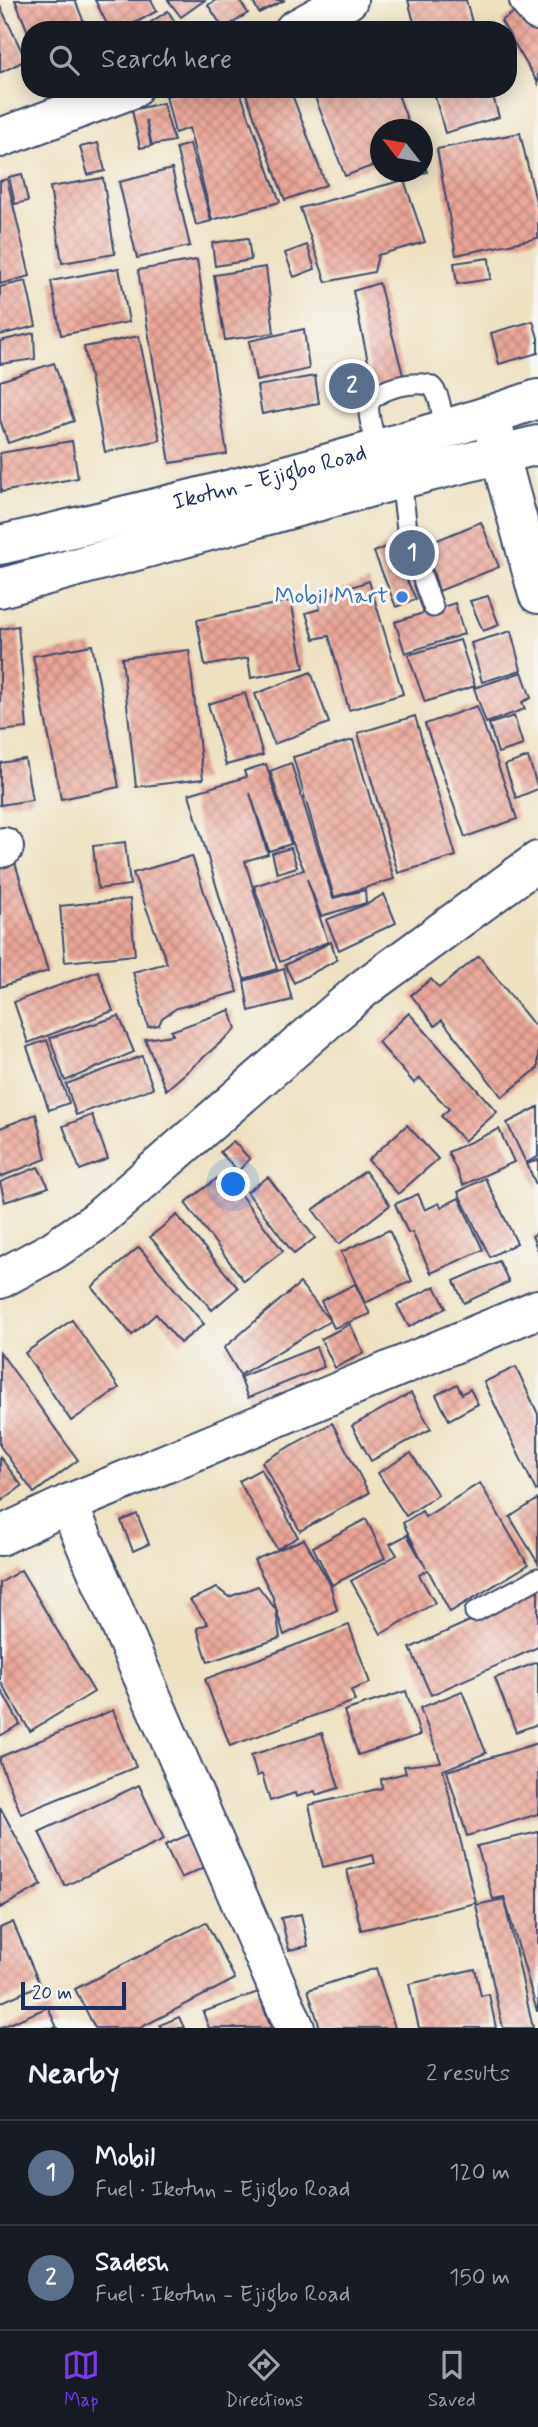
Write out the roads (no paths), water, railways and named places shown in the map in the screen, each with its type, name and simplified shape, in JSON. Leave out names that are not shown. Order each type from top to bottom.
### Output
[{"type":"street","points":[[310,21],[348,0]]},
{"type":"street","points":[[528,0],[538,11]]},
{"type":"street","points":[[0,138],[108,98]]},
{"type":"street","name":"Ikotun - Ejigbo Road","points":[[0,545],[161,507],[377,449],[538,399]]},
{"type":"street","points":[[491,415],[538,594]]},
{"type":"street","name":"Ikotun - Ejigbo Road","points":[[0,588],[401,479],[538,445]]},
{"type":"street","points":[[0,1279],[52,1251],[95,1222],[363,989],[538,860]]},
{"type":"street","points":[[0,1536],[68,1504],[538,1309]]},
{"type":"street","points":[[68,1504],[295,2028]]},
{"type":"lane","points":[[377,449],[369,406],[373,397],[381,391],[422,383],[429,385],[435,390],[444,429]]},
{"type":"lane","points":[[401,479],[408,538],[433,607]]},
{"type":"lane","points":[[475,1612],[538,1578]]},
{"type":"place","name":"Sadesh","points":[[352,386]]},
{"type":"place","name":"Mobil","points":[[412,553]]},
{"type":"place","name":"Mobil Mart","points":[[402,597]]}]
